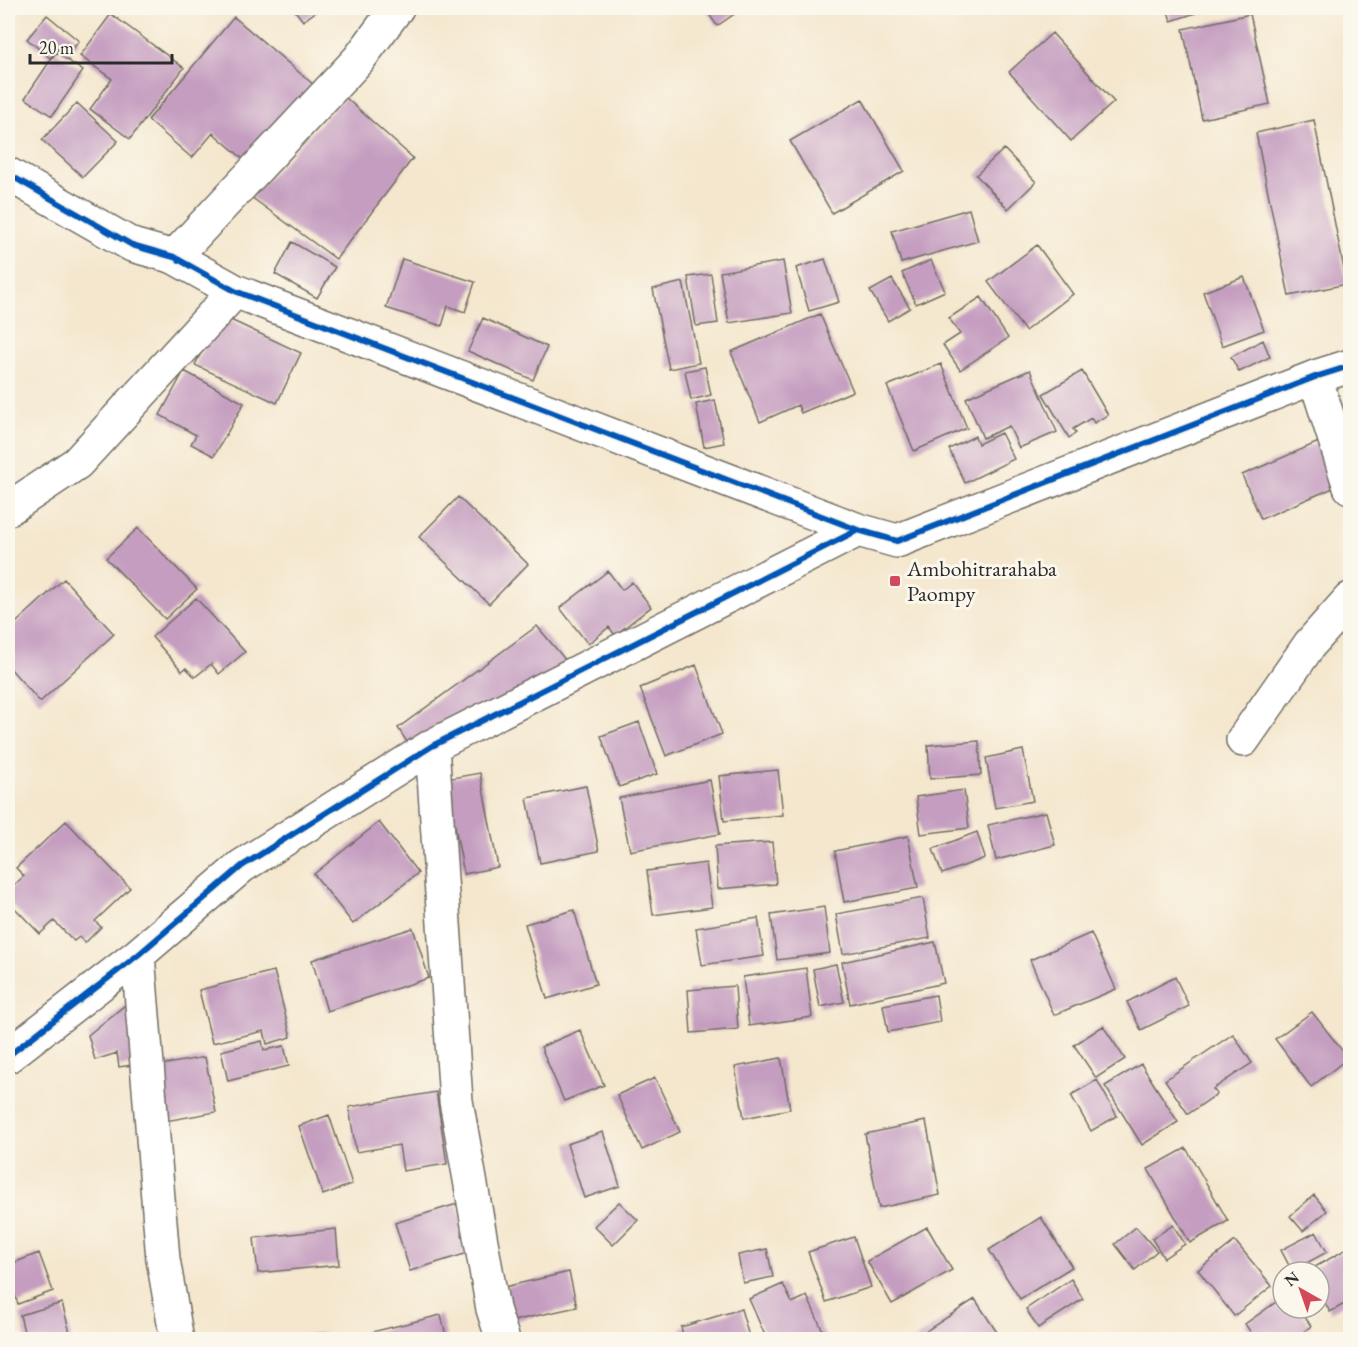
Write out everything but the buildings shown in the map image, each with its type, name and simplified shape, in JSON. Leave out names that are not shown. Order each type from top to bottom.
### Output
[{"type":"street","points":[[174,257],[359,59],[397,8]]},
{"type":"street","points":[[8,174],[132,244],[174,257],[235,291],[858,530],[897,541],[1315,377],[1350,366]]},
{"type":"street","points":[[8,509],[77,463],[235,291]]},
{"type":"street","points":[[1315,377],[1350,487]]},
{"type":"street","points":[[8,1056],[138,956],[242,866],[432,746],[858,530]]},
{"type":"street","points":[[1244,740],[1310,644],[1350,599]]},
{"type":"street","points":[[432,746],[456,1101],[494,1309],[504,1340]]},
{"type":"street","points":[[138,956],[163,1259],[177,1340]]},
{"type":"cycle path","points":[[8,174],[132,245],[174,257],[235,291],[858,530],[897,541],[1315,377],[1350,366]]},
{"type":"cycle path","points":[[8,1056],[138,955],[242,866],[432,746],[858,530]]},
{"type":"place","name":"Ambohitrarahaba Paompy","points":[[895,581]]}]
